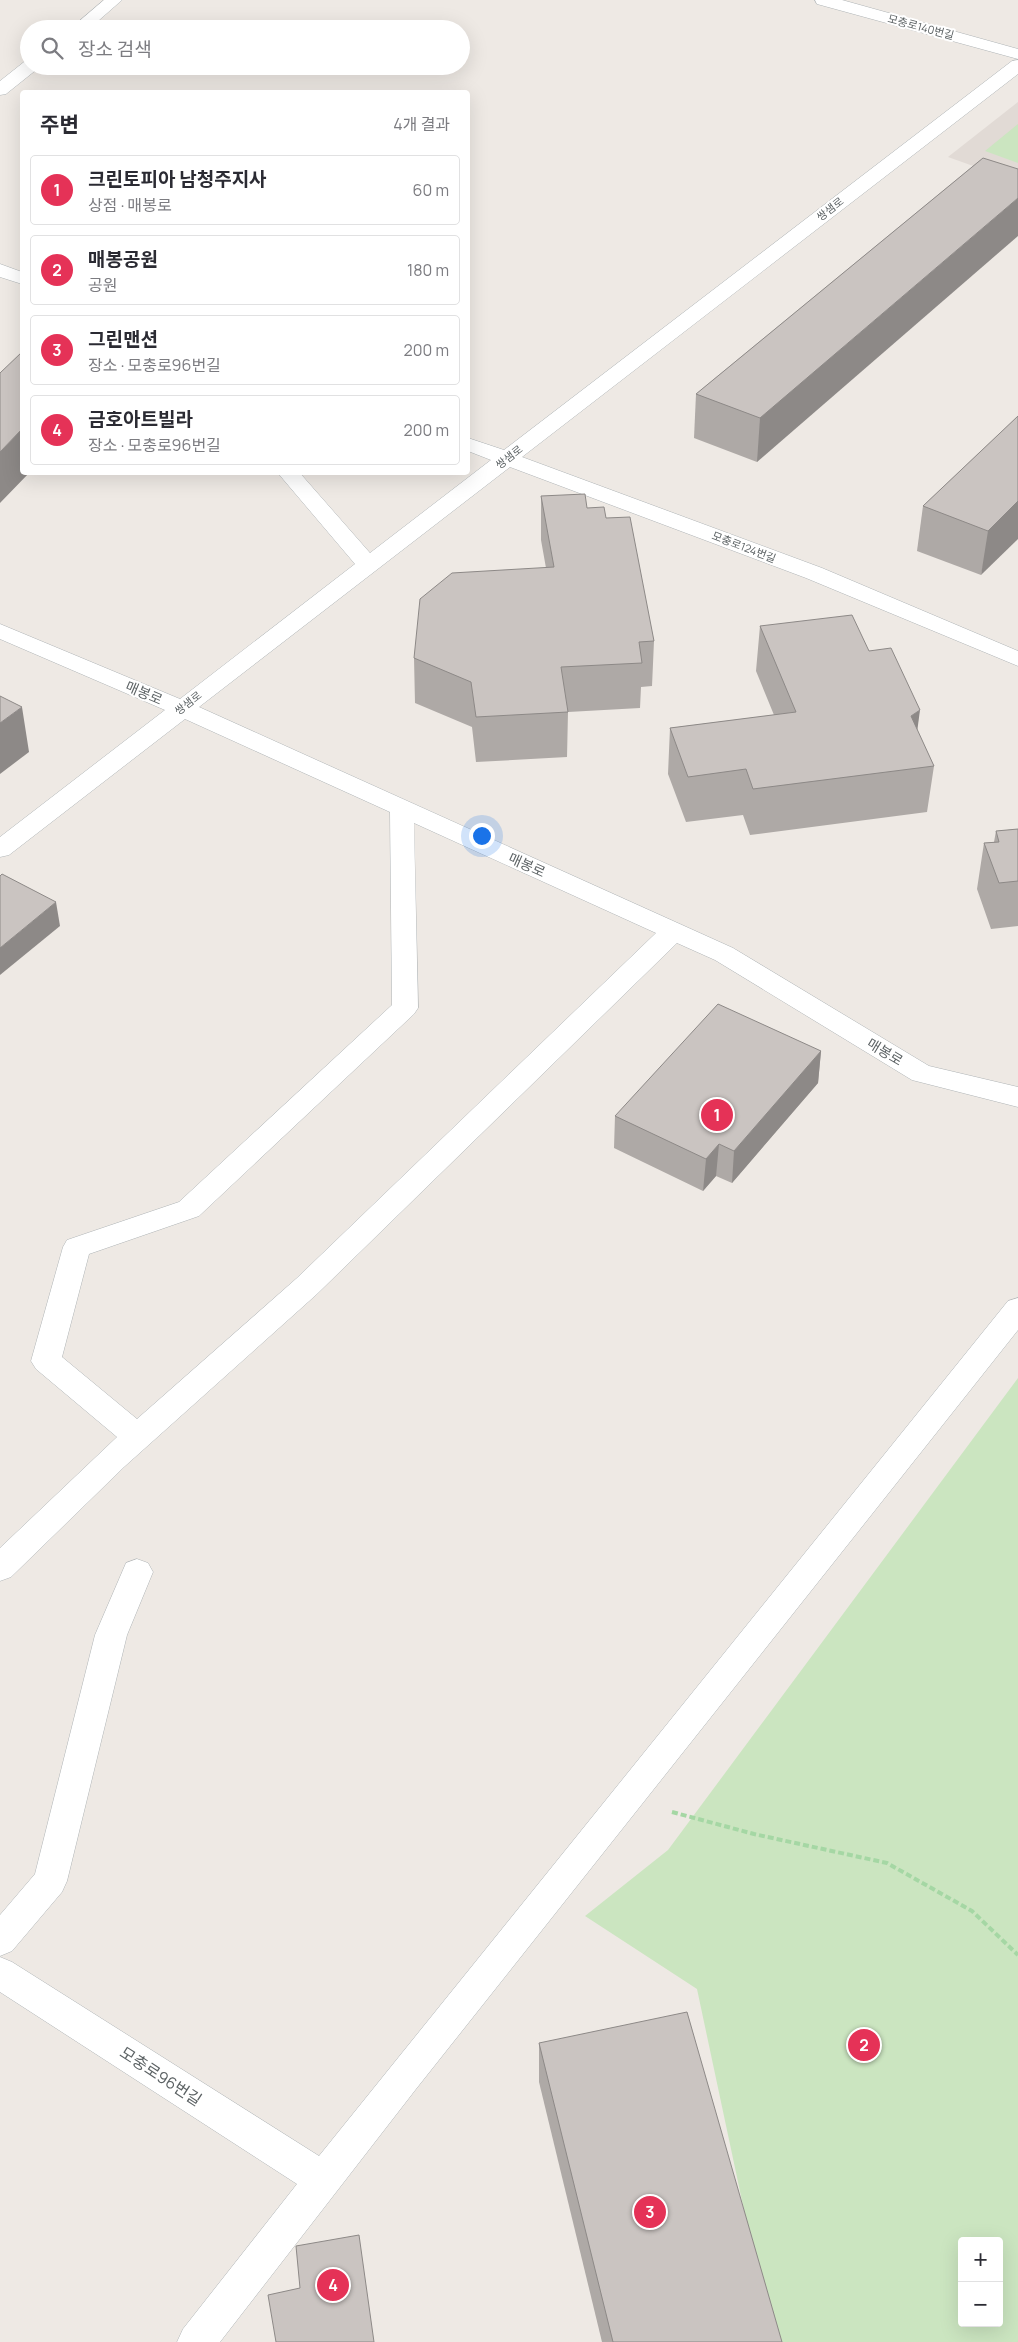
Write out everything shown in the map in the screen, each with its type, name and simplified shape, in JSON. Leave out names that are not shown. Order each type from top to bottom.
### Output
[{"type":"street","points":[[89,20],[114,0]]},
{"type":"street","name":"모충로140번길","points":[[823,0],[1018,54]]},
{"type":"street","name":"쌍샘로","points":[[0,849],[1018,65]]},
{"type":"street","points":[[0,90],[20,74]]},
{"type":"street","points":[[0,270],[20,277]]},
{"type":"street","name":"모충로124번길","points":[[470,445],[814,573],[1018,659]]},
{"type":"street","points":[[289,475],[368,565]]},
{"type":"street","name":"매봉로","points":[[0,631],[181,708],[724,954],[920,1073],[1018,1097]]},
{"type":"street","points":[[137,1436],[46,1361],[77,1247],[189,1209],[405,1008],[402,808]]},
{"type":"street","points":[[0,1568],[137,1436],[306,1286],[674,931]]},
{"type":"street","points":[[196,2342],[322,2179],[1018,1308]]},
{"type":"street","points":[[0,1940],[50,1881],[111,1635],[138,1572]]},
{"type":"street","name":"모충로96번길","points":[[0,1973],[322,2179]]},
{"type":"path","points":[[626,1798],[754,1834],[887,1863],[972,1911],[1018,1955]]},
{"type":"shaded area","points":[[1018,102],[1018,182],[948,157]]},
{"type":"green space","points":[[1018,124],[1018,163],[985,151]]},
{"type":"green space","points":[[1018,1378],[1018,2342],[772,2342],[697,1989],[585,1916],[668,1850]]},
{"type":"building","points":[[983,158],[1018,169],[1018,198],[760,418],[696,394]]},
{"type":"building","points":[[20,354],[20,431],[0,452],[0,373]]},
{"type":"building","points":[[1018,416],[1018,501],[988,531],[923,506]]},
{"type":"building","points":[[585,494],[587,508],[604,507],[606,518],[630,517],[654,641],[639,642],[642,663],[561,667],[568,712],[476,717],[471,682],[414,658],[420,599],[452,573],[554,567],[541,496]]},
{"type":"building","points":[[852,615],[869,651],[891,648],[920,710],[911,716],[934,766],[753,789],[746,769],[688,777],[670,728],[796,712],[760,626]]},
{"type":"building","points":[[0,696],[22,707],[0,723]]},
{"type":"building","points":[[1018,829],[1018,881],[999,883],[984,843],[999,842],[996,831]]},
{"type":"building","points":[[2,874],[56,902],[0,948],[0,876]]},
{"type":"building","points":[[718,1004],[821,1051],[734,1151],[719,1144],[706,1159],[615,1116]]},
{"type":"building","points":[[687,2012],[782,2342],[613,2342],[539,2043]]},
{"type":"building","points":[[359,2235],[374,2342],[276,2342],[268,2295],[300,2288],[296,2246]]},
{"type":"place","name":"크린토피아 남청주지사","points":[[717,1115]]},
{"type":"place","name":"매봉공원","points":[[864,2045]]},
{"type":"place","name":"그린맨션","points":[[650,2212]]},
{"type":"place","name":"금호아트빌라","points":[[333,2285]]}]
